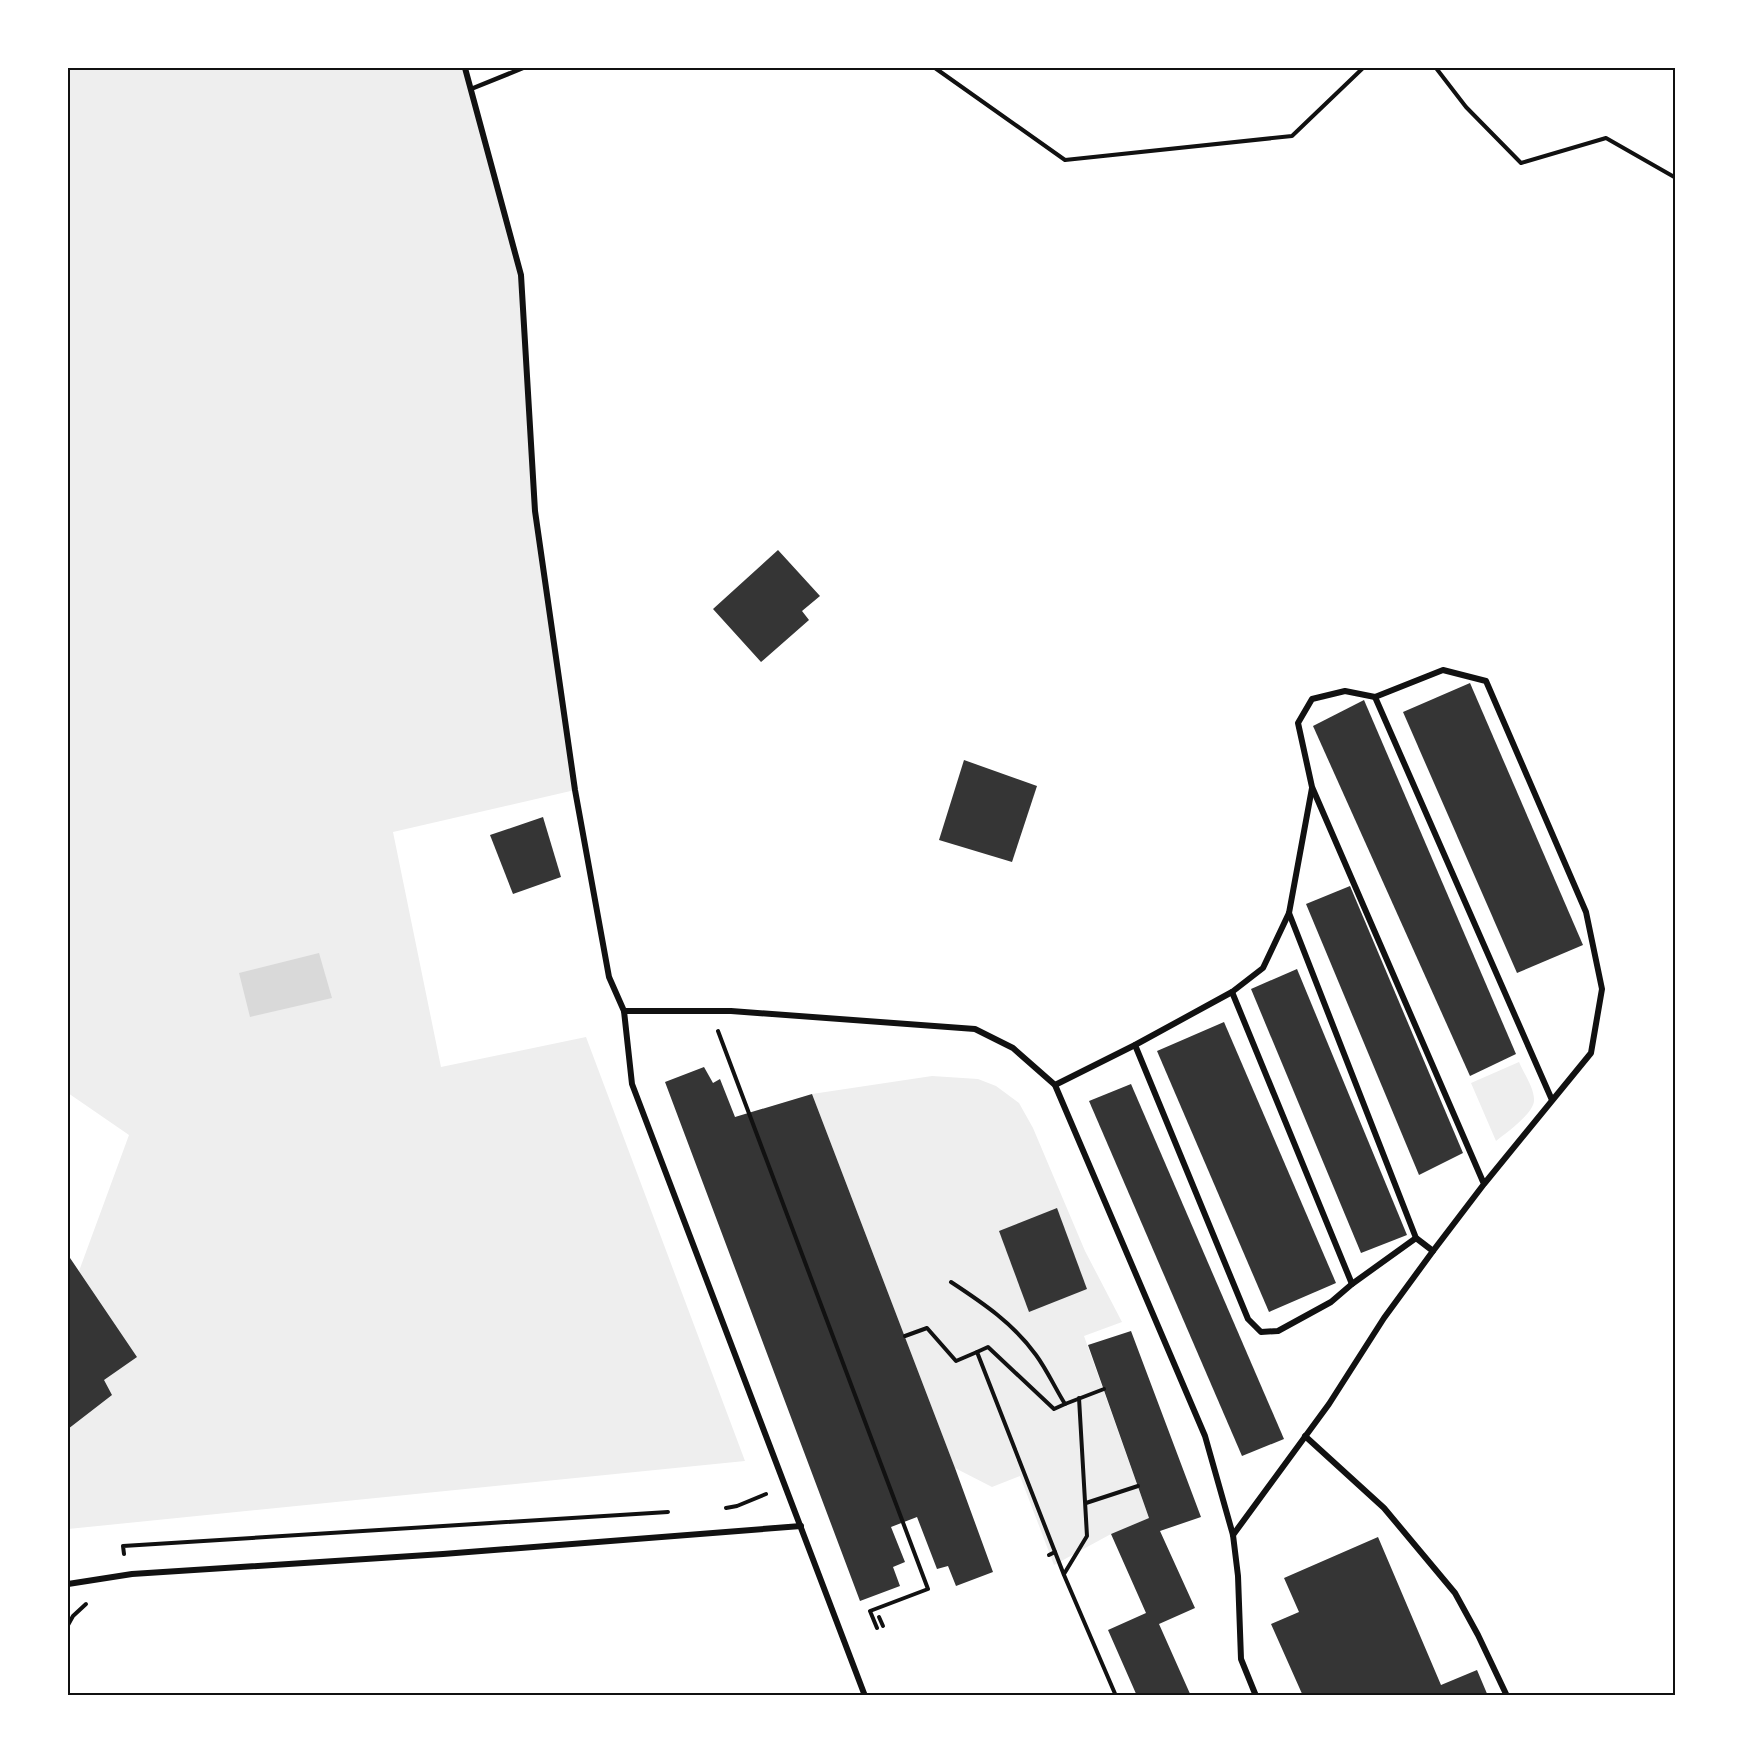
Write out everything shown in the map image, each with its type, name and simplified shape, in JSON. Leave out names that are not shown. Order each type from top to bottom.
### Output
[{"type":"street","points":[[465,68],[521,276],[535,511],[577,800],[609,977],[624,1011],[632,1084],[865,1695]]},
{"type":"street","points":[[1233,1535],[1329,1404],[1384,1318],[1433,1251],[1484,1184],[1591,1053],[1602,989],[1586,912],[1486,681],[1443,670],[1375,697],[1345,691],[1312,699],[1298,723],[1312,787],[1484,1184]]},
{"type":"street","points":[[1375,697],[1552,1100]]},
{"type":"street","points":[[1055,1085],[1135,1045],[1232,992],[1263,968],[1289,913],[1312,787]]},
{"type":"street","points":[[1289,913],[1416,1238],[1433,1251]]},
{"type":"street","points":[[1232,992],[1352,1284]]},
{"type":"street","points":[[624,1011],[710,1011],[975,1029],[1013,1048],[1055,1085],[1205,1436],[1233,1535],[1238,1576],[1241,1659],[1254,1695]]},
{"type":"street","points":[[1135,1045],[1248,1319],[1260,1332],[1278,1331],[1331,1302],[1416,1238]]},
{"type":"street","points":[[1305,1436],[1384,1508],[1455,1593],[1507,1695]]},
{"type":"street","points":[[68,1584],[132,1574],[443,1554],[801,1526]]},
{"type":"lane","points":[[471,89],[523,68]]},
{"type":"path","points":[[935,68],[1065,160],[1292,136],[1363,68]]},
{"type":"path","points":[[1436,68],[1466,107],[1521,164],[1606,138],[1676,178]]},
{"type":"path","points":[[710,1011],[928,1589],[870,1611],[877,1628]]},
{"type":"path","points":[[951,1282],[991,1308],[1010,1325],[1036,1355],[1065,1404]]},
{"type":"path","points":[[904,1336],[927,1328],[956,1361],[988,1347],[1054,1409],[1104,1389]]},
{"type":"path","points":[[976,1352],[1064,1575],[1116,1695]]},
{"type":"path","points":[[1064,1575],[1086,1536],[1079,1398]]},
{"type":"path","points":[[1086,1503],[1138,1486]]},
{"type":"path","points":[[1049,1555],[1055,1552]]},
{"type":"path","points":[[879,1617],[883,1626]]},
{"type":"shaded area","points":[[68,68],[464,68],[521,275],[535,511],[575,790],[393,832],[441,1067],[586,1037],[745,1461],[68,1529],[68,1301],[129,1135],[68,1093]]},
{"type":"shaded area","points":[[319,953],[332,998],[250,1017],[239,973]]},
{"type":"shaded area","points":[[1519,1062],[1531,1086],[1534,1101],[1529,1112],[1496,1141],[1471,1083]]},
{"type":"shaded area","points":[[932,1076],[978,1079],[996,1086],[1019,1103],[1033,1128],[1085,1251],[1122,1322],[1084,1336],[1149,1518],[1111,1534],[1054,1565],[1020,1476],[992,1487],[955,1468],[812,1094]]},
{"type":"building","points":[[778,550],[820,596],[802,611],[809,620],[761,662],[713,609]]},
{"type":"building","points":[[1470,683],[1583,945],[1517,973],[1403,712]]},
{"type":"building","points":[[1364,700],[1516,1054],[1470,1076],[1313,726]]},
{"type":"building","points":[[964,760],[1037,786],[1012,862],[939,840]]},
{"type":"building","points":[[543,817],[561,877],[513,894],[490,835]]},
{"type":"building","points":[[1350,886],[1463,1153],[1419,1175],[1306,904]]},
{"type":"building","points":[[1297,969],[1407,1235],[1361,1253],[1251,989]]},
{"type":"building","points":[[1224,1022],[1336,1283],[1269,1312],[1157,1051]]},
{"type":"building","points":[[704,1067],[713,1083],[720,1079],[735,1117],[812,1094],[993,1572],[956,1586],[948,1566],[937,1569],[917,1517],[891,1527],[905,1562],[893,1567],[900,1586],[860,1601],[665,1082]]},
{"type":"building","points":[[1131,1084],[1284,1439],[1242,1456],[1089,1101]]},
{"type":"building","points":[[1057,1208],[1087,1289],[1029,1312],[999,1231]]},
{"type":"building","points":[[68,1255],[137,1357],[104,1380],[112,1395],[68,1429]]},
{"type":"building","points":[[1131,1331],[1201,1517],[1160,1531],[1195,1608],[1159,1624],[1191,1696],[1137,1696],[1108,1630],[1146,1613],[1111,1534],[1149,1518],[1088,1345]]},
{"type":"building","points":[[1378,1537],[1441,1685],[1477,1670],[1488,1696],[1303,1696],[1271,1624],[1299,1612],[1284,1578]]}]
